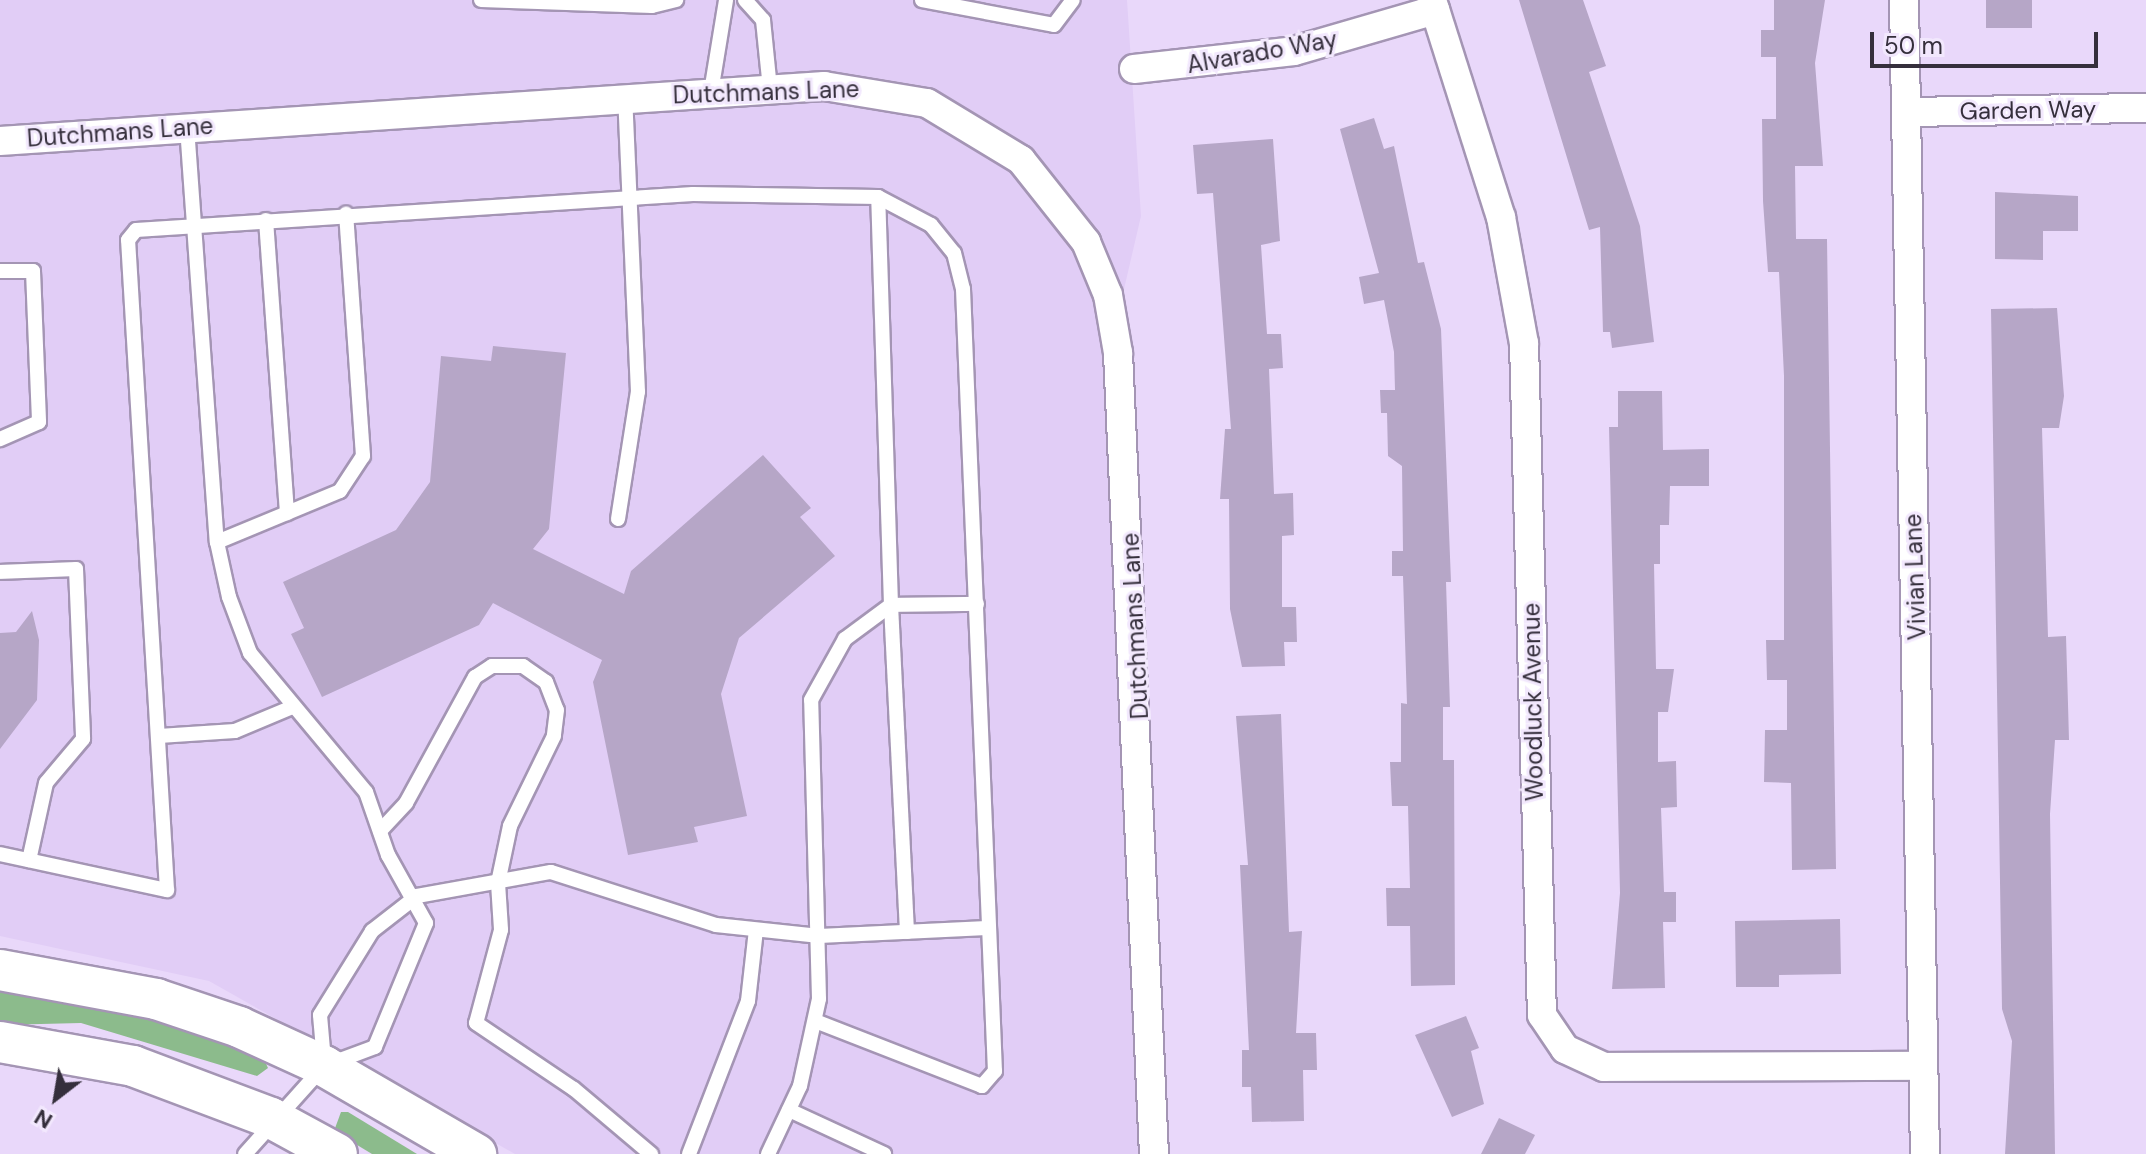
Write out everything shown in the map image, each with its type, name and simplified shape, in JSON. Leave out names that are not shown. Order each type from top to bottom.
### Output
[{"type":"main road","points":[[0,970],[156,999],[324,1066],[476,1154]]},
{"type":"main road","points":[[0,1042],[133,1066],[271,1118],[337,1154]]},
{"type":"street","name":"Vivian Lane","points":[[1904,0],[1909,112],[1921,1066],[1925,1154]]},
{"type":"street","name":"Alvarado Way","points":[[1134,69],[1294,51],[1433,5]]},
{"type":"street","name":"Woodluck Avenue","points":[[1433,5],[1501,217],[1524,343],[1542,1015],[1565,1049],[1604,1067],[1921,1066]]},
{"type":"street","name":"Dutchmans Lane","points":[[0,141],[711,92],[859,87],[960,118],[1046,185],[1097,265],[1118,353],[1128,467],[1154,1154]]},
{"type":"street","name":"Garden Way","points":[[1909,112],[2146,108]]},
{"type":"lane","points":[[481,0],[652,3],[676,0]]},
{"type":"lane","points":[[711,92],[726,0]]},
{"type":"lane","points":[[745,0],[763,20],[770,89]]},
{"type":"lane","points":[[922,0],[971,5],[1054,25],[1073,0]]},
{"type":"lane","points":[[618,519],[638,392],[632,198],[625,98]]},
{"type":"lane","points":[[187,127],[197,225],[217,542],[250,653],[290,708],[366,792],[380,831],[417,896],[426,923],[375,1047],[324,1066],[271,1118],[245,1154]]},
{"type":"lane","points":[[878,197],[891,605],[907,932]]},
{"type":"lane","points":[[0,854],[167,890],[128,240],[136,230],[346,214],[632,198],[878,197],[931,225],[954,253],[963,289],[995,1071],[982,1086],[815,1021]]},
{"type":"lane","points":[[217,542],[340,491],[363,456],[346,214]]},
{"type":"lane","points":[[266,220],[287,513]]},
{"type":"lane","points":[[0,271],[33,271],[39,422],[0,439]]},
{"type":"lane","points":[[0,572],[76,569],[83,739],[46,783],[29,860]]},
{"type":"lane","points":[[768,1154],[789,1110],[815,1021],[819,936],[811,700],[845,639],[891,605],[977,604]]},
{"type":"lane","points":[[380,831],[406,803],[475,677],[492,666],[523,666],[546,682],[557,710],[554,736],[510,826],[498,883],[501,930],[476,1023],[574,1089],[651,1154]]},
{"type":"lane","points":[[159,736],[235,731],[290,708]]},
{"type":"lane","points":[[324,1066],[320,1015],[372,931],[417,896],[551,872],[716,925],[819,936],[987,928]]},
{"type":"lane","points":[[689,1154],[748,1001],[756,930]]},
{"type":"lane","points":[[789,1110],[884,1154]]},
{"type":"shaded area","points":[[0,0],[1127,0],[1141,216],[1104,375],[1140,1154],[515,1154],[209,981],[0,936]]},
{"type":"green space","points":[[0,988],[157,1017],[262,1055],[268,1068],[257,1076],[81,1023],[0,1025]]},
{"type":"green space","points":[[341,1112],[348,1112],[417,1154],[372,1154],[334,1131]]},
{"type":"building","points":[[1519,0],[1583,0],[1606,66],[1589,72],[1640,226],[1654,342],[1612,348],[1610,332],[1603,332],[1600,227],[1589,230]]},
{"type":"building","points":[[1774,0],[1825,0],[1815,63],[1823,166],[1795,166],[1796,239],[1827,239],[1836,869],[1792,870],[1791,783],[1764,782],[1765,730],[1787,730],[1787,680],[1767,680],[1766,640],[1784,640],[1784,376],[1779,272],[1768,272],[1763,201],[1762,119],[1776,119],[1776,57],[1761,57],[1761,30],[1774,30]]},
{"type":"building","points":[[1986,0],[2032,0],[2032,28],[1986,28]]},
{"type":"building","points":[[1374,118],[1384,149],[1394,146],[1418,263],[1424,262],[1441,329],[1451,582],[1446,582],[1450,707],[1443,707],[1443,760],[1454,760],[1455,985],[1411,986],[1410,926],[1387,926],[1386,888],[1410,888],[1408,806],[1392,806],[1390,762],[1401,762],[1401,703],[1407,704],[1403,576],[1392,576],[1392,551],[1403,551],[1402,466],[1388,456],[1387,413],[1381,413],[1380,390],[1395,390],[1394,352],[1384,300],[1364,304],[1359,277],[1379,273],[1340,129]]},
{"type":"building","points":[[1273,139],[1280,241],[1261,245],[1267,334],[1281,334],[1283,368],[1269,369],[1274,494],[1293,493],[1294,535],[1282,536],[1282,607],[1296,607],[1297,642],[1284,642],[1285,666],[1242,667],[1230,609],[1229,499],[1220,499],[1225,429],[1231,429],[1213,193],[1197,194],[1193,145]]},
{"type":"building","points":[[1995,192],[2078,196],[2078,231],[2043,231],[2043,260],[1995,259]]},
{"type":"building","points":[[2057,308],[2064,396],[2059,428],[2042,428],[2048,637],[2066,636],[2069,740],[2055,740],[2050,814],[2055,1154],[2005,1154],[2012,1041],[2002,1009],[1991,309]]},
{"type":"building","points":[[493,346],[566,353],[549,529],[533,549],[624,594],[631,571],[763,455],[811,508],[800,517],[835,556],[739,638],[721,694],[747,816],[694,827],[698,842],[628,855],[593,682],[602,660],[493,603],[479,625],[322,697],[291,634],[304,628],[283,582],[396,530],[430,482],[441,356],[491,361]]},
{"type":"building","points":[[1618,391],[1662,391],[1663,450],[1709,449],[1709,486],[1670,486],[1669,525],[1660,525],[1660,564],[1654,564],[1656,669],[1674,669],[1668,712],[1658,712],[1658,762],[1676,761],[1677,807],[1661,808],[1664,892],[1676,892],[1676,922],[1663,922],[1665,988],[1612,989],[1620,893],[1609,427],[1618,427]]},
{"type":"building","points":[[32,611],[39,640],[37,700],[0,749],[0,633],[16,632]]},
{"type":"building","points":[[1281,714],[1289,932],[1302,931],[1296,1033],[1316,1033],[1317,1070],[1303,1070],[1304,1121],[1252,1122],[1251,1087],[1242,1087],[1242,1050],[1249,1050],[1240,865],[1248,865],[1236,716]]},
{"type":"building","points":[[1840,919],[1841,974],[1779,975],[1779,987],[1736,987],[1735,921]]},
{"type":"building","points":[[1466,1016],[1479,1048],[1471,1051],[1484,1104],[1452,1117],[1415,1035]]},
{"type":"building","points":[[1499,1118],[1535,1135],[1525,1154],[1481,1154]]}]
